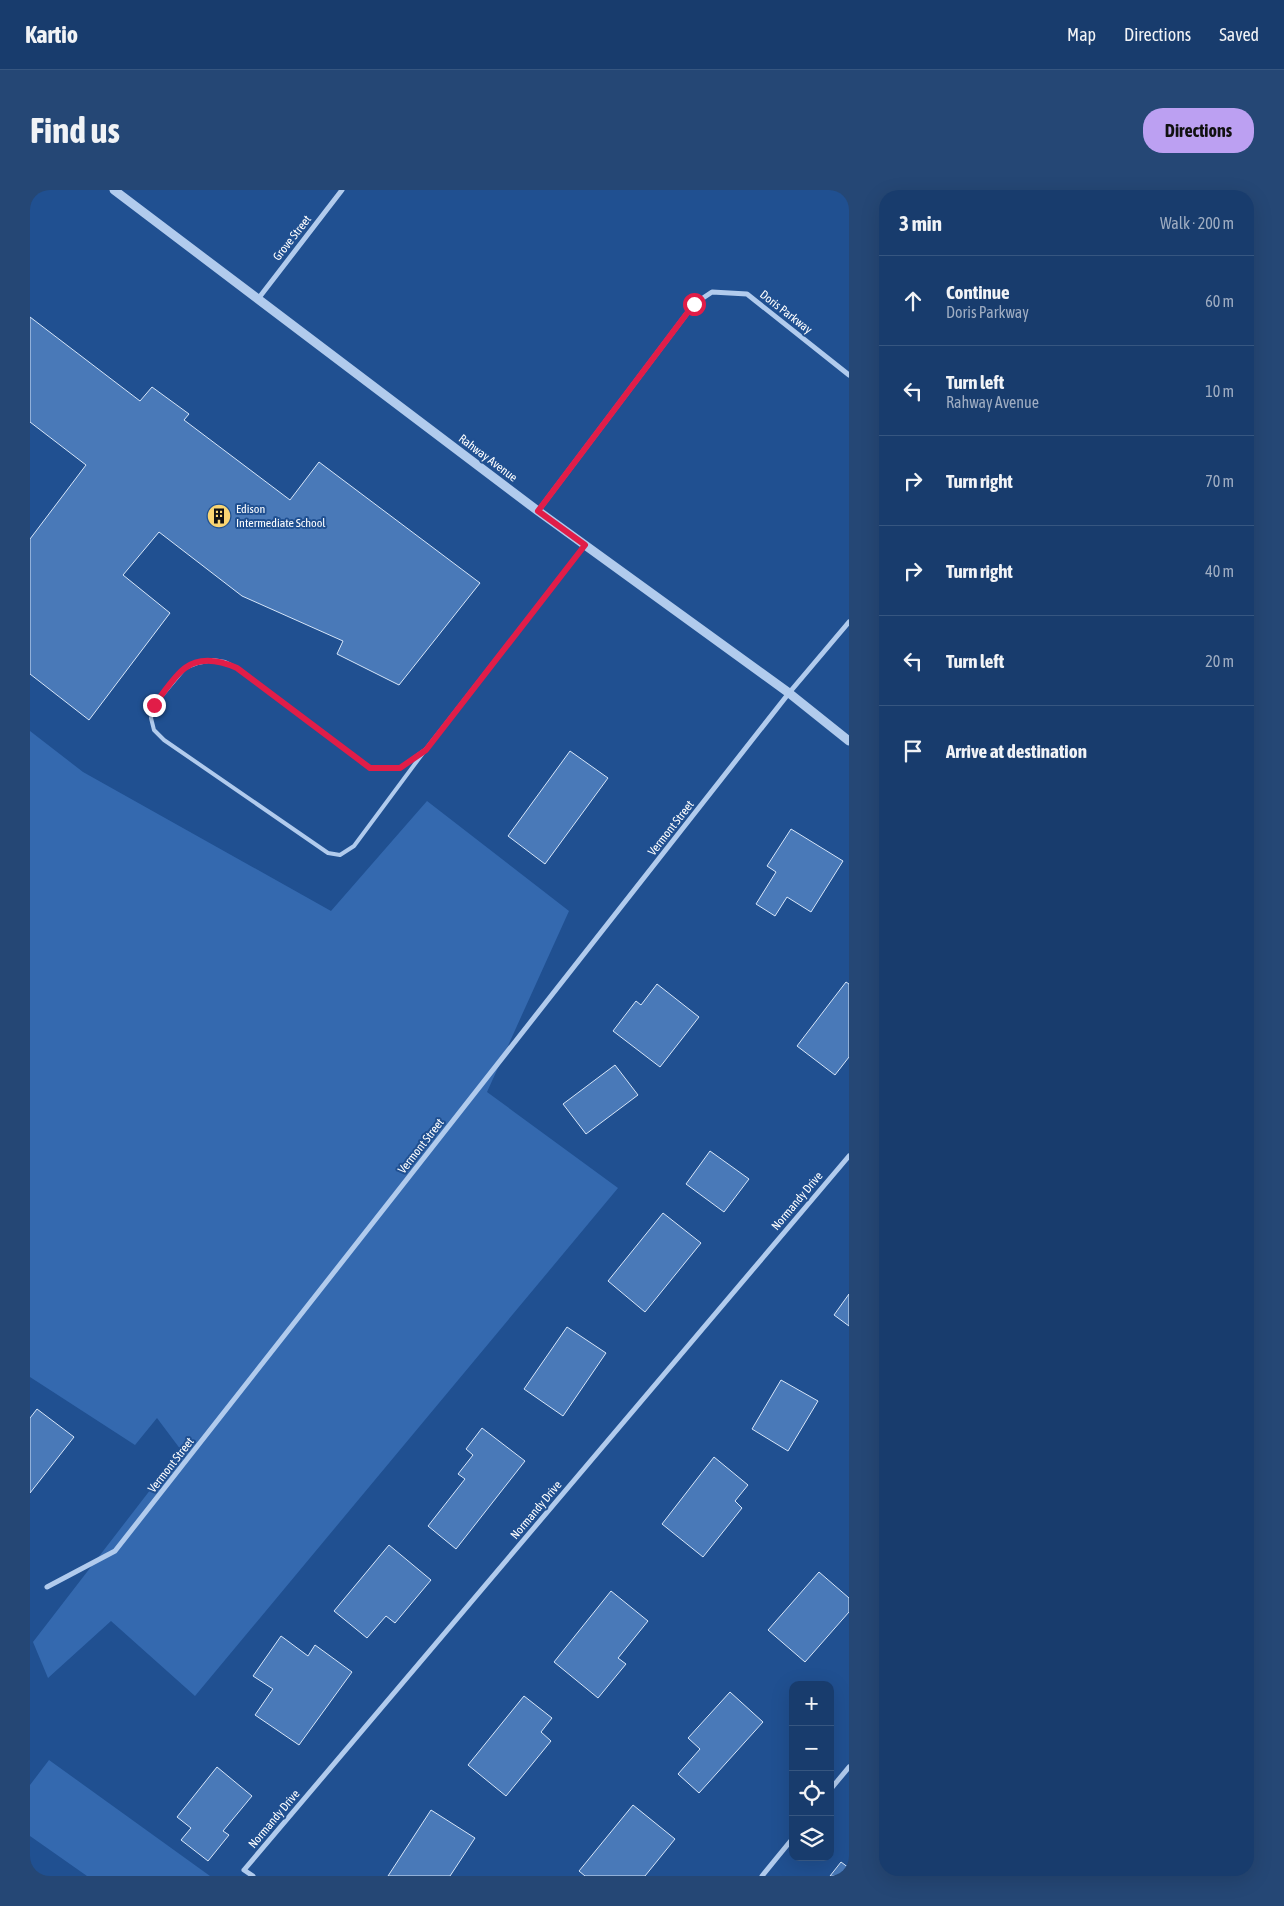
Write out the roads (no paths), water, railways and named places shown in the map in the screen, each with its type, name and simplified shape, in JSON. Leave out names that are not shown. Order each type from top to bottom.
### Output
[{"type":"street","name":"Rahway Avenue","points":[[114,190],[538,511],[789,693],[849,741]]},
{"type":"street","name":"Grove Street","points":[[258,299],[342,190]]},
{"type":"street","name":"Doris Parkway","points":[[538,511],[694,304],[712,292],[747,294],[849,375]]},
{"type":"street","points":[[789,693],[849,622]]},
{"type":"street","name":"Vermont Street","points":[[47,1588],[115,1551],[789,693]]},
{"type":"street","name":"Normandy Drive","points":[[253,1876],[244,1870],[849,1156]]},
{"type":"street","points":[[834,1785],[849,1766]]},
{"type":"street","points":[[762,1876],[789,1843]]},
{"type":"lane","points":[[426,750],[400,768],[370,768],[237,668],[225,662],[213,660],[185,668],[154,705],[151,718],[154,730],[164,740],[328,853],[340,855],[354,846],[585,545]]},
{"type":"place","name":"Edison Intermediate School","points":[[219,516]]}]
